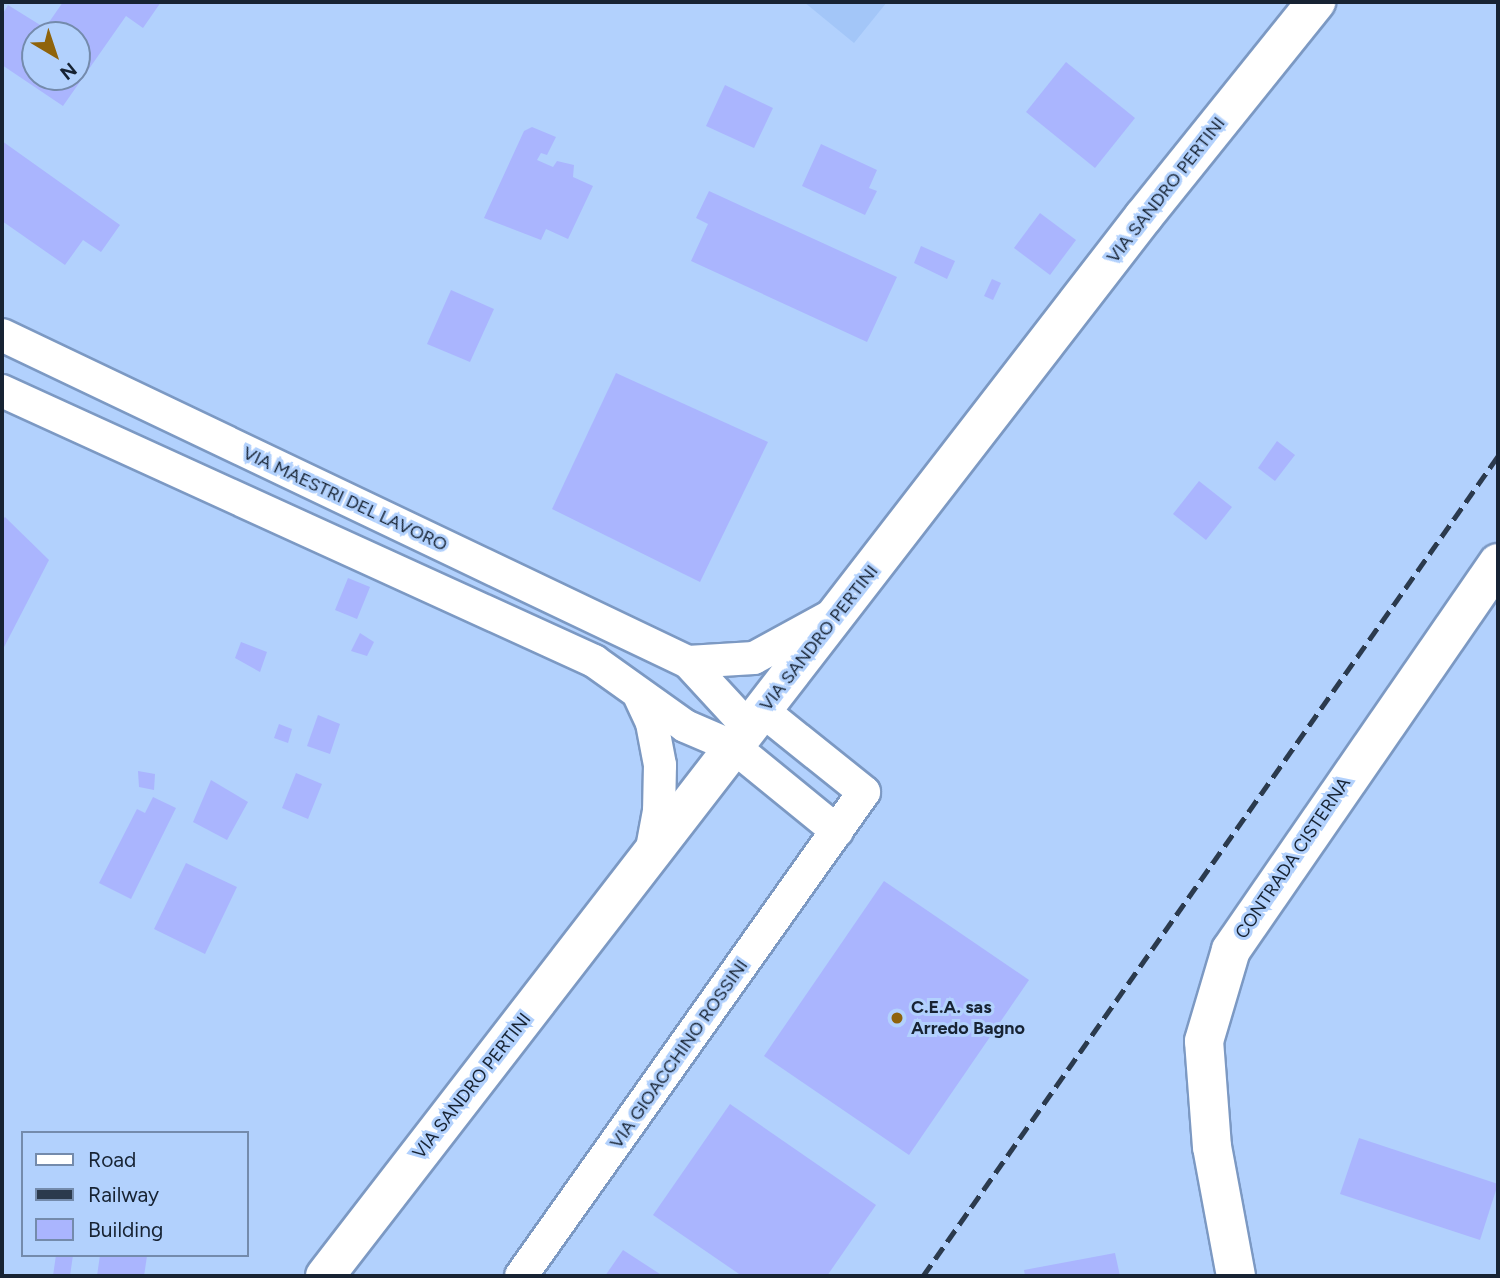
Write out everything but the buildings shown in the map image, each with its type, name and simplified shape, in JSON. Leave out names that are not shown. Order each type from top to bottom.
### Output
[{"type":"main road","name":"VIA SANDRO PERTINI","points":[[326,1276],[839,611],[1316,2]]},
{"type":"main road","name":"CONTRADA CISTERNA","points":[[1236,1276],[1212,1147],[1204,1041],[1231,950],[1498,563]]},
{"type":"street","name":"VIA MAESTRI DEL LAVORO","points":[[2,335],[688,662],[749,729]]},
{"type":"street","points":[[2,391],[594,661],[640,697],[685,726],[749,729],[837,831]]},
{"type":"street","name":"VIA MAESTRI DEL LAVORO","points":[[688,662],[754,658],[839,611]]},
{"type":"street","points":[[640,697],[652,723],[660,765],[659,811],[651,854]]},
{"type":"street","name":"VIA GIOACCHINO ROSSINI","points":[[521,1276],[864,792],[749,729]]},
{"type":"shaded area","points":[[804,2],[887,2],[854,43]]},
{"type":"railway","points":[[923,1276],[1498,456]]},
{"type":"place","name":"C.E.A. sas Arredo Bagno","points":[[897,1018]]}]
